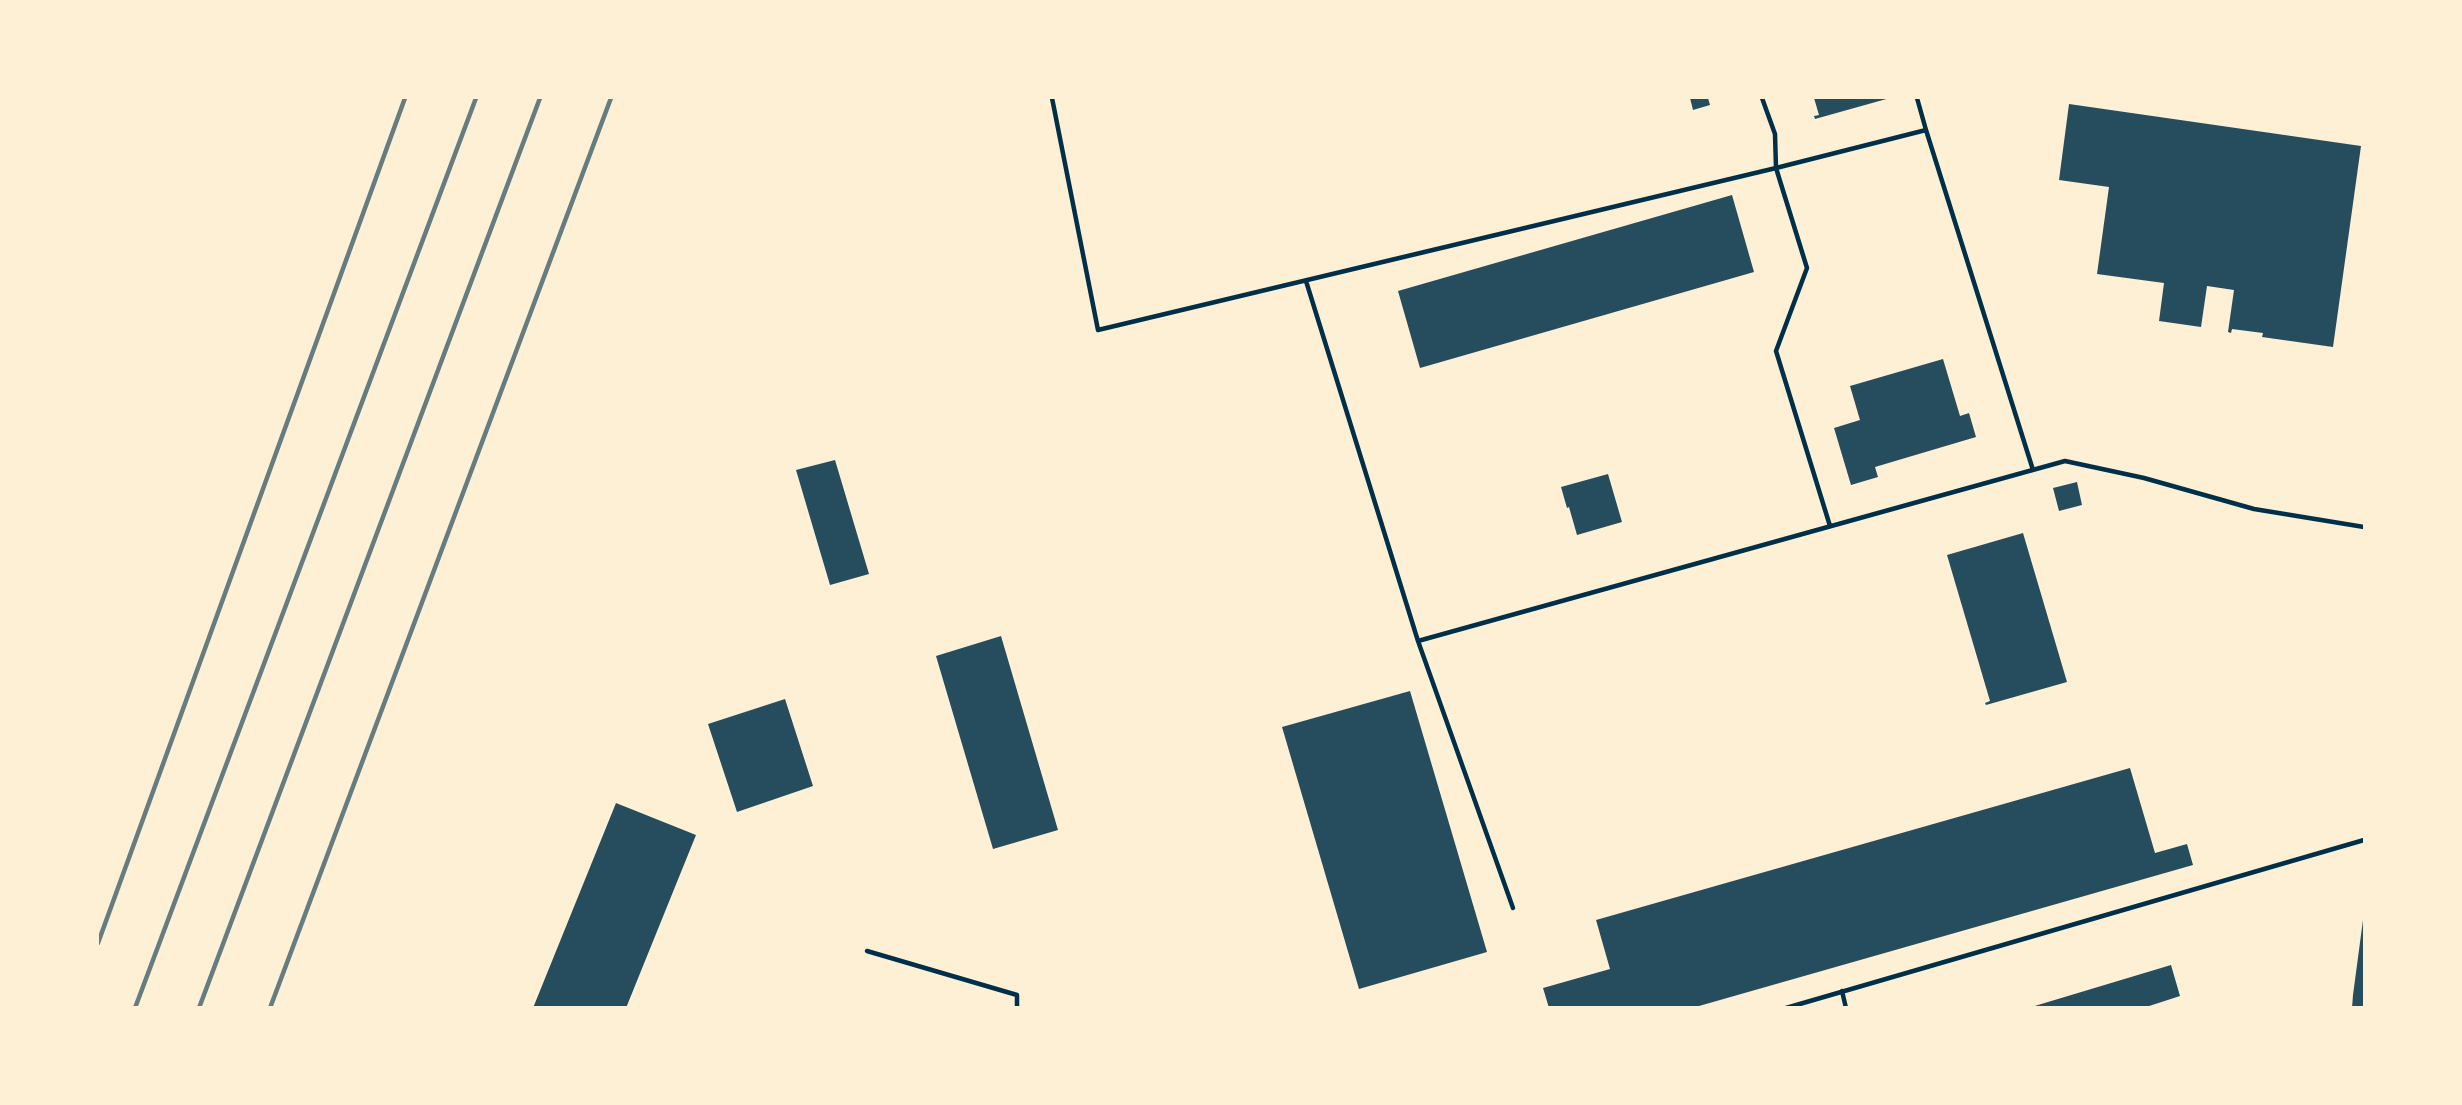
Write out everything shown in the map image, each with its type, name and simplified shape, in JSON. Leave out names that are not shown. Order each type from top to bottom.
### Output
[{"type":"lane","points":[[1052,98],[1098,330],[1926,130]]},
{"type":"lane","points":[[1762,98],[1775,134],[1776,168],[1807,268],[1776,351],[1830,526]]},
{"type":"lane","points":[[1917,98],[2033,470]]},
{"type":"lane","points":[[1306,281],[1418,640],[1513,908]]},
{"type":"lane","points":[[1418,640],[2065,461],[2144,478],[2253,509],[2364,527]]},
{"type":"lane","points":[[1786,1008],[2364,840]]},
{"type":"lane","points":[[867,951],[1017,995],[1017,1008]]},
{"type":"lane","points":[[1842,992],[1846,1008]]},
{"type":"building","points":[[1690,98],[1708,98],[1710,105],[1693,110]]},
{"type":"building","points":[[1814,98],[1890,98],[1815,119],[1814,116],[1819,115]]},
{"type":"building","points":[[2069,104],[2361,146],[2333,347],[2262,337],[2263,333],[2232,329],[2231,333],[2228,332],[2234,290],[2207,286],[2201,327],[2159,321],[2164,283],[2097,274],[2109,187],[2059,180]]},
{"type":"building","points":[[1732,195],[1754,272],[1420,368],[1398,291]]},
{"type":"building","points":[[1943,359],[1960,416],[1969,413],[1976,437],[1875,467],[1878,477],[1851,485],[1834,428],[1860,420],[1850,386]]},
{"type":"building","points":[[835,460],[869,574],[830,585],[796,470]]},
{"type":"building","points":[[1608,474],[1622,522],[1577,535],[1561,487]]},
{"type":"building","points":[[2077,482],[2082,505],[2059,511],[2053,488]]},
{"type":"building","points":[[2023,533],[2067,682],[1986,705],[1985,703],[1990,701],[1947,555]]},
{"type":"building","points":[[1001,636],[1058,830],[993,849],[936,656]]},
{"type":"building","points":[[1410,691],[1487,952],[1359,989],[1282,727]]},
{"type":"building","points":[[785,699],[813,786],[737,812],[708,724]]},
{"type":"building","points":[[2130,768],[2155,853],[2187,844],[2193,865],[1692,1008],[1549,1008],[1543,988],[1610,969],[1596,920]]},
{"type":"building","points":[[616,803],[696,835],[626,1008],[533,1008]]},
{"type":"building","points":[[2363,920],[2364,1008],[2352,1008],[2353,995]]},
{"type":"building","points":[[2171,965],[2180,996],[2143,1008],[2028,1008]]},
{"type":"railway","points":[[98,943],[405,98]]},
{"type":"railway","points":[[135,1008],[476,98]]},
{"type":"railway","points":[[199,1008],[540,98]]},
{"type":"railway","points":[[270,1008],[611,98]]}]
